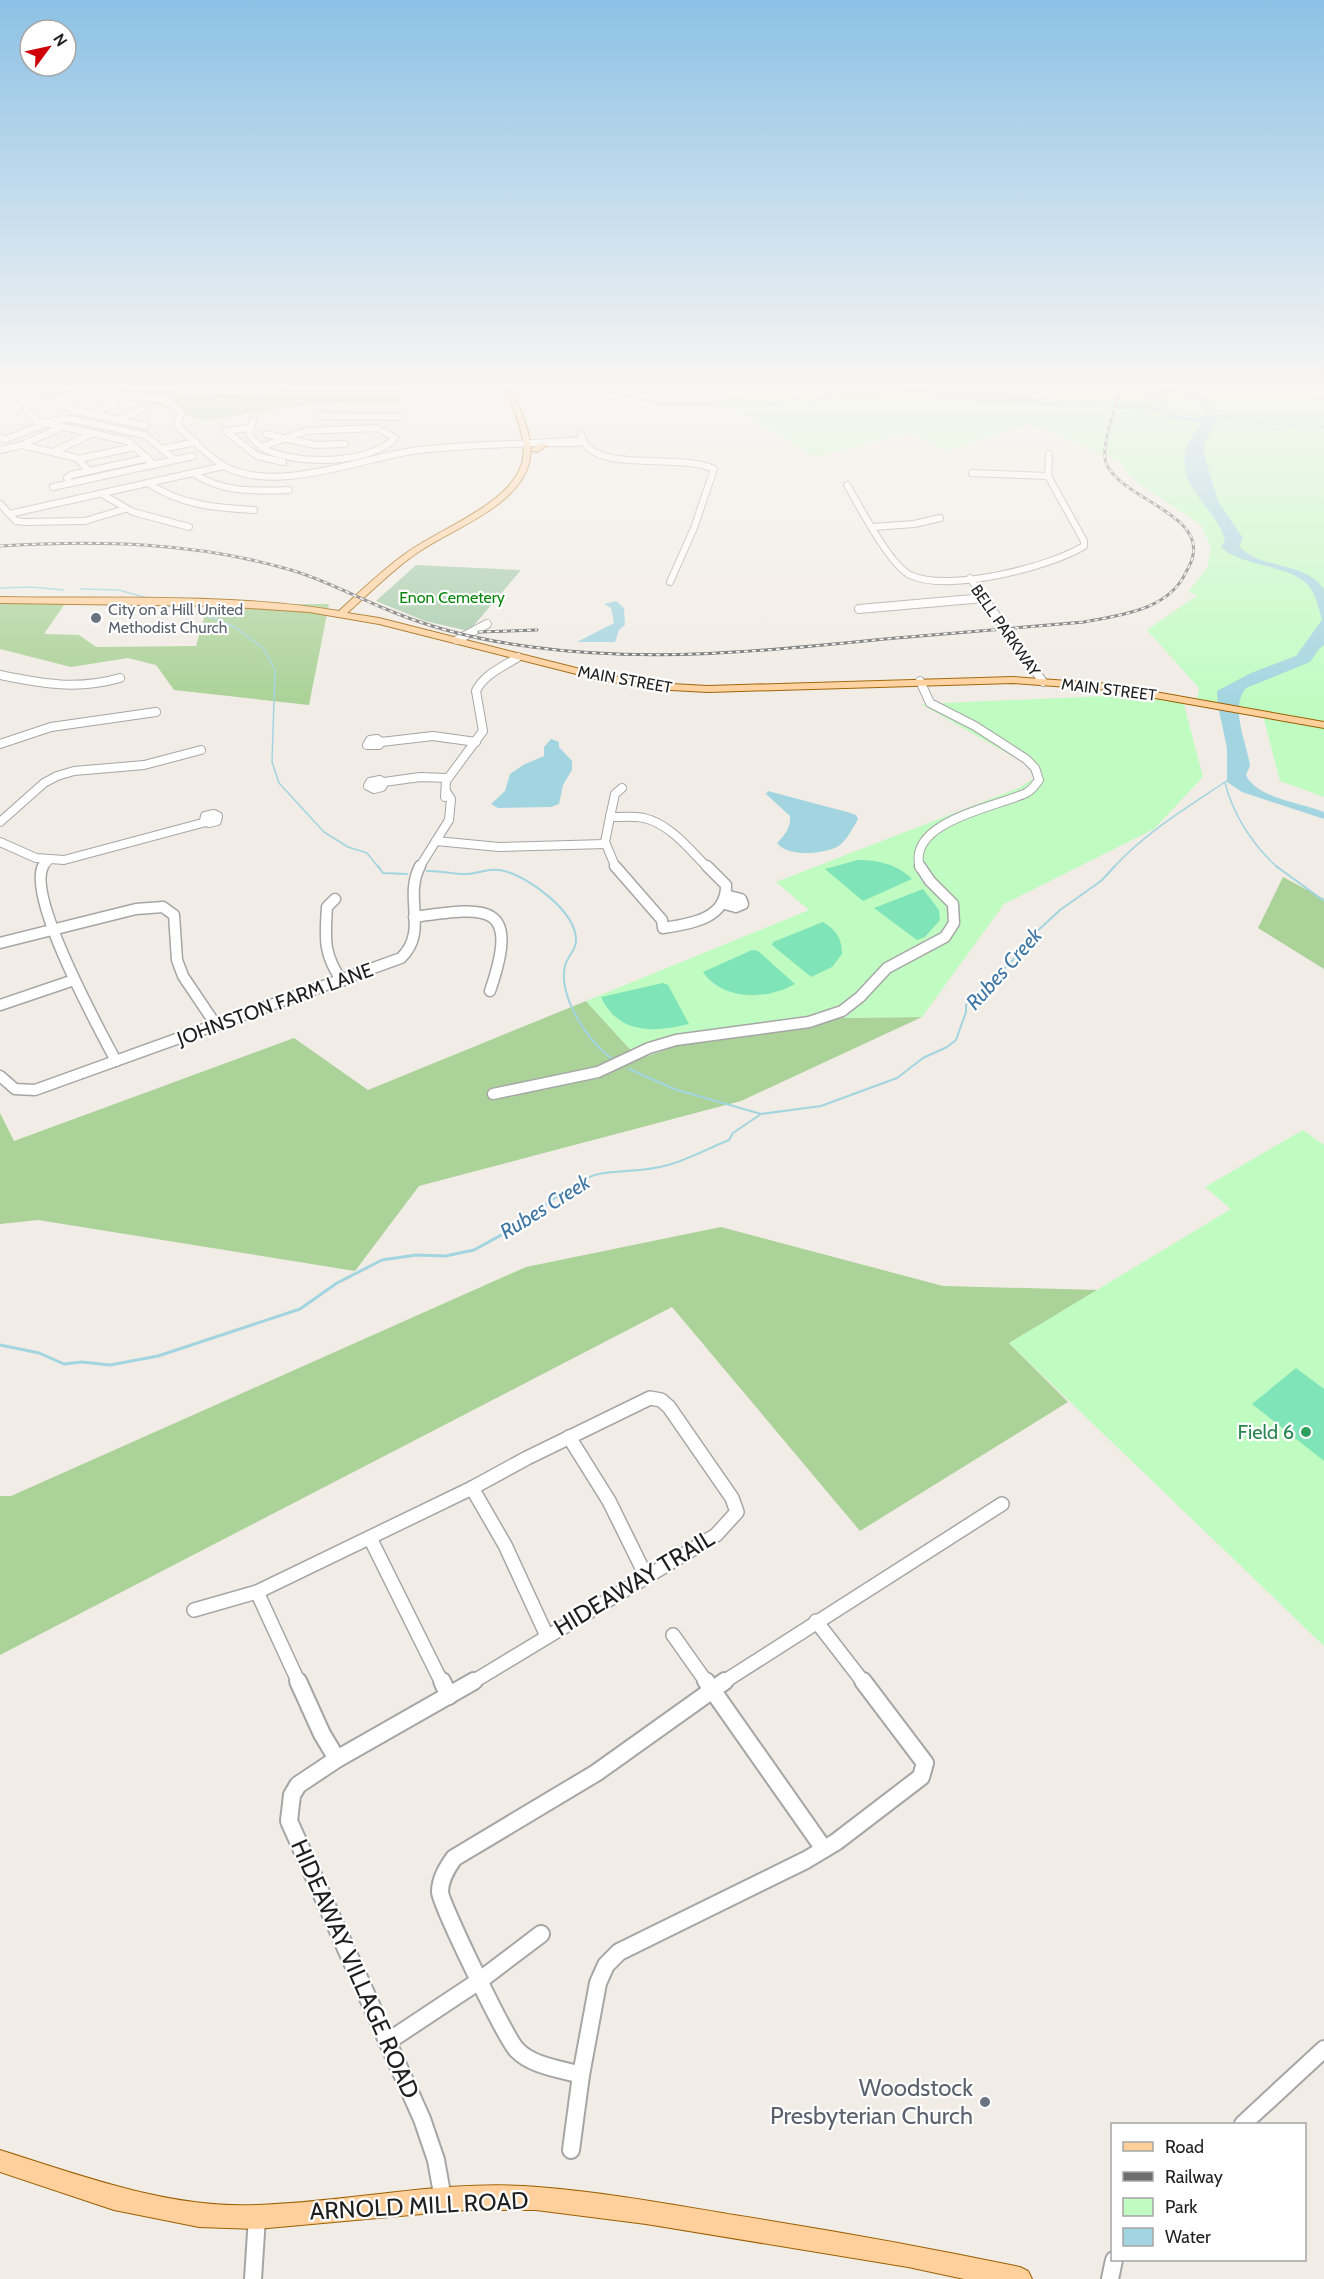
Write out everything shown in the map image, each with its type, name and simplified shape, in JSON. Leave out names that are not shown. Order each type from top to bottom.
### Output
[{"type":"main road","points":[[346,614],[420,553],[510,495],[515,489]]},
{"type":"main road","name":"MAIN STREET","points":[[0,600],[248,604],[346,614],[632,683],[678,688],[984,679],[1043,682],[1110,687],[1324,725]]},
{"type":"main road","name":"ARNOLD MILL ROAD","points":[[0,2162],[144,2206],[199,2215],[257,2217],[443,2200],[536,2198],[596,2204],[908,2255],[1020,2279]]},
{"type":"street","points":[[9,514],[121,489]]},
{"type":"street","points":[[158,489],[192,503],[254,510]]},
{"type":"street","points":[[276,489],[289,490]]},
{"type":"street","points":[[670,582],[694,528],[707,489]]},
{"type":"street","points":[[849,489],[903,570],[910,575],[927,579],[970,578],[1027,569],[1071,555],[1084,546],[1084,541],[1055,489]]},
{"type":"street","points":[[102,494],[125,509],[153,519],[189,527]]},
{"type":"street","points":[[0,504],[19,522],[80,521],[125,509]]},
{"type":"street","points":[[873,527],[932,522],[940,518]]},
{"type":"street","name":"BELL PARKWAY","points":[[970,578],[1043,682]]},
{"type":"street","points":[[859,609],[984,598]]},
{"type":"street","points":[[457,640],[487,624]]},
{"type":"street","name":"JOHNSTON FARM LANE","points":[[0,1076],[9,1089],[20,1092],[35,1090],[342,981],[393,962],[408,953],[417,934],[412,905],[414,879],[423,860],[446,826],[451,811],[444,796],[448,778],[476,742],[483,728],[476,691],[480,682],[507,654]]},
{"type":"street","points":[[490,674],[518,657]]},
{"type":"street","points":[[0,675],[60,688],[107,682],[120,678]]},
{"type":"street","points":[[493,1094],[597,1072],[663,1043],[809,1022],[827,1017],[853,1003],[887,968],[945,937],[954,923],[953,904],[926,876],[920,866],[917,854],[923,841],[941,826],[1026,793],[1036,785],[1038,773],[1031,763],[984,732],[930,703],[920,681]]},
{"type":"street","points":[[1,742],[60,726],[156,712]]},
{"type":"street","points":[[381,742],[433,736],[476,742]]},
{"type":"street","points":[[0,822],[44,783],[57,776],[74,771],[144,765],[201,750]]},
{"type":"street","points":[[384,782],[420,777],[448,778]]},
{"type":"street","points":[[610,817],[644,818],[669,830],[726,885],[727,900],[703,919],[663,928],[662,920],[616,867],[605,844],[610,817],[615,794],[622,788]]},
{"type":"street","points":[[0,842],[26,854],[49,860],[80,857],[206,822]]},
{"type":"street","points":[[436,841],[479,848],[524,850],[605,844]]},
{"type":"street","points":[[49,860],[42,868],[39,880],[54,929],[74,980],[116,1061]]},
{"type":"street","points":[[335,898],[327,907],[326,952],[328,963],[342,981]]},
{"type":"street","points":[[0,943],[136,909],[163,907],[174,915],[177,960],[183,976],[216,1025]]},
{"type":"street","points":[[414,917],[473,910],[493,916],[499,928],[501,953],[490,991]]},
{"type":"street","points":[[0,1005],[74,980]]},
{"type":"street","name":"HIDEAWAY TRAIL","points":[[194,1610],[257,1592],[472,1488],[639,1402],[650,1398],[661,1400],[669,1407],[693,1438],[732,1498],[737,1512],[716,1535],[449,1696],[337,1759]]},
{"type":"street","points":[[569,1437],[609,1501],[646,1576]]},
{"type":"street","points":[[472,1488],[505,1545],[547,1636]]},
{"type":"street","points":[[581,2074],[532,2061],[516,2050],[479,1981],[440,1893],[443,1875],[454,1858],[542,1808],[596,1773],[711,1690],[1002,1504]]},
{"type":"street","points":[[370,1538],[449,1696]]},
{"type":"street","points":[[257,1592],[322,1734],[337,1759]]},
{"type":"street","points":[[571,2150],[581,2074],[598,1983],[606,1965],[619,1952],[824,1849],[921,1777],[925,1763],[816,1621]]},
{"type":"street","points":[[673,1635],[824,1849]]},
{"type":"street","name":"HIDEAWAY VILLAGE ROAD","points":[[337,1759],[298,1785],[292,1795],[289,1821],[387,2042],[436,2163],[442,2183],[443,2200]]},
{"type":"street","points":[[387,2042],[479,1981],[542,1934]]},
{"type":"street","points":[[1244,2123],[1324,2049]]},
{"type":"street","points":[[253,2279],[257,2217]]},
{"type":"street","points":[[1110,2279],[1114,2261]]},
{"type":"green space","points":[[1148,489],[1324,489],[1324,797],[1280,781],[1262,712],[1197,700],[1199,688],[1147,630],[1198,595],[1188,592],[1207,568],[1211,548],[1201,525]]},
{"type":"green space","name":"Enon Cemetery","points":[[416,565],[521,570],[469,631],[425,621],[376,601]]},
{"type":"green space","points":[[0,601],[66,602],[44,634],[79,635],[96,647],[196,646],[208,604],[329,604],[309,705],[174,690],[156,665],[128,658],[71,667],[0,649]]},
{"type":"green space","points":[[1107,696],[1182,697],[1203,777],[1154,829],[1004,904],[922,1017],[822,1018],[695,1039],[639,1059],[586,1001],[809,910],[776,882],[1021,787],[1034,778],[1026,764],[921,704]]},
{"type":"green space","points":[[858,860],[887,864],[912,879],[863,901],[825,869]]},
{"type":"green space","points":[[1283,877],[1324,899],[1324,969],[1258,928]]},
{"type":"green space","points":[[923,889],[939,910],[940,920],[925,937],[917,940],[874,908]]},
{"type":"green space","points":[[823,922],[837,935],[841,943],[842,954],[832,967],[811,977],[772,945],[773,942]]},
{"type":"green space","points":[[752,950],[758,951],[795,984],[772,993],[746,995],[722,988],[703,972]]},
{"type":"green space","points":[[663,983],[668,985],[689,1024],[663,1029],[638,1028],[617,1018],[601,997]]},
{"type":"green space","points":[[586,1001],[639,1059],[695,1039],[822,1018],[922,1017],[741,1101],[419,1186],[355,1271],[38,1220],[0,1224],[0,1113],[14,1141],[294,1038],[368,1090]]},
{"type":"green space","points":[[1303,1130],[1324,1145],[1324,1646],[1009,1343],[1231,1209],[1205,1187]]},
{"type":"green space","points":[[721,1227],[943,1286],[1099,1290],[1009,1343],[1068,1402],[860,1531],[672,1307],[0,1655],[0,1496],[11,1496],[526,1267]]},
{"type":"green space","name":"Field 6","points":[[1296,1368],[1324,1389],[1324,1461],[1252,1404]]},
{"type":"water","points":[[1194,489],[1215,489],[1218,501],[1243,538],[1239,546],[1248,554],[1305,574],[1324,589],[1324,645],[1310,662],[1246,688],[1241,696],[1239,715],[1250,766],[1246,775],[1251,783],[1280,799],[1324,812],[1324,819],[1242,792],[1227,782],[1227,748],[1217,691],[1251,673],[1296,656],[1322,620],[1313,593],[1300,578],[1243,559],[1221,547],[1225,540],[1221,529]]},
{"type":"water","points":[[616,601],[624,608],[625,625],[619,630],[615,642],[577,642],[614,623],[611,608],[604,604]]},
{"type":"water","points":[[551,739],[559,742],[559,747],[572,761],[572,770],[563,785],[559,804],[551,807],[498,808],[491,804],[505,791],[510,774],[523,765],[544,756],[544,747]]},
{"type":"water","points":[[768,791],[847,812],[856,815],[858,819],[845,839],[835,848],[813,853],[788,851],[777,843],[787,831],[790,816],[766,794]]},
{"type":"waterway","points":[[0,588],[31,587],[64,590]]},
{"type":"waterway","points":[[80,589],[119,590],[150,599]]},
{"type":"waterway","points":[[158,604],[217,619],[236,628],[263,648],[275,670],[272,762],[279,783],[324,832],[348,847],[367,853],[379,868]]},
{"type":"waterway","name":"Rubes Creek","points":[[1115,866],[1153,831],[1228,780]]},
{"type":"waterway","points":[[1225,783],[1233,807],[1245,829],[1276,866]]},
{"type":"waterway","points":[[378,866],[383,873],[407,874]]},
{"type":"waterway","name":"Rubes Creek","points":[[761,1114],[821,1106],[897,1078],[923,1058],[947,1047],[956,1040],[966,1012],[966,1005],[1013,960],[1019,948],[1060,910],[1101,881],[1115,866]]},
{"type":"waterway","points":[[1276,866],[1324,901]]},
{"type":"waterway","points":[[427,871],[463,874],[490,870],[504,871],[526,880],[550,897],[569,919],[574,930],[575,947],[565,966],[564,978],[571,1004],[585,1031],[603,1052],[613,1059]]},
{"type":"waterway","points":[[629,1069],[674,1089],[761,1114]]},
{"type":"waterway","name":"Rubes Creek","points":[[525,1223],[560,1194],[591,1176],[651,1169],[676,1163],[729,1140],[733,1133],[761,1114]]},
{"type":"waterway","name":"Rubes Creek","points":[[0,1345],[39,1353],[64,1364],[82,1362],[110,1365],[158,1356],[300,1309],[337,1283],[382,1260],[416,1255],[445,1256],[474,1250],[527,1221]]},
{"type":"railway","points":[[0,546],[73,543],[147,545],[219,554],[304,574],[410,618],[461,634],[497,642],[576,652],[709,654],[1084,622],[1142,609],[1156,603],[1178,585],[1193,555],[1192,540],[1185,528],[1173,517],[1132,489]]},
{"type":"railway","points":[[479,632],[537,630]]},
{"type":"place","name":"City on a Hill United Methodist Church","points":[[96,618]]},
{"type":"place","name":"Field 6","points":[[1306,1432]]},
{"type":"place","name":"Woodstock Presbyterian Church","points":[[985,2102]]}]
